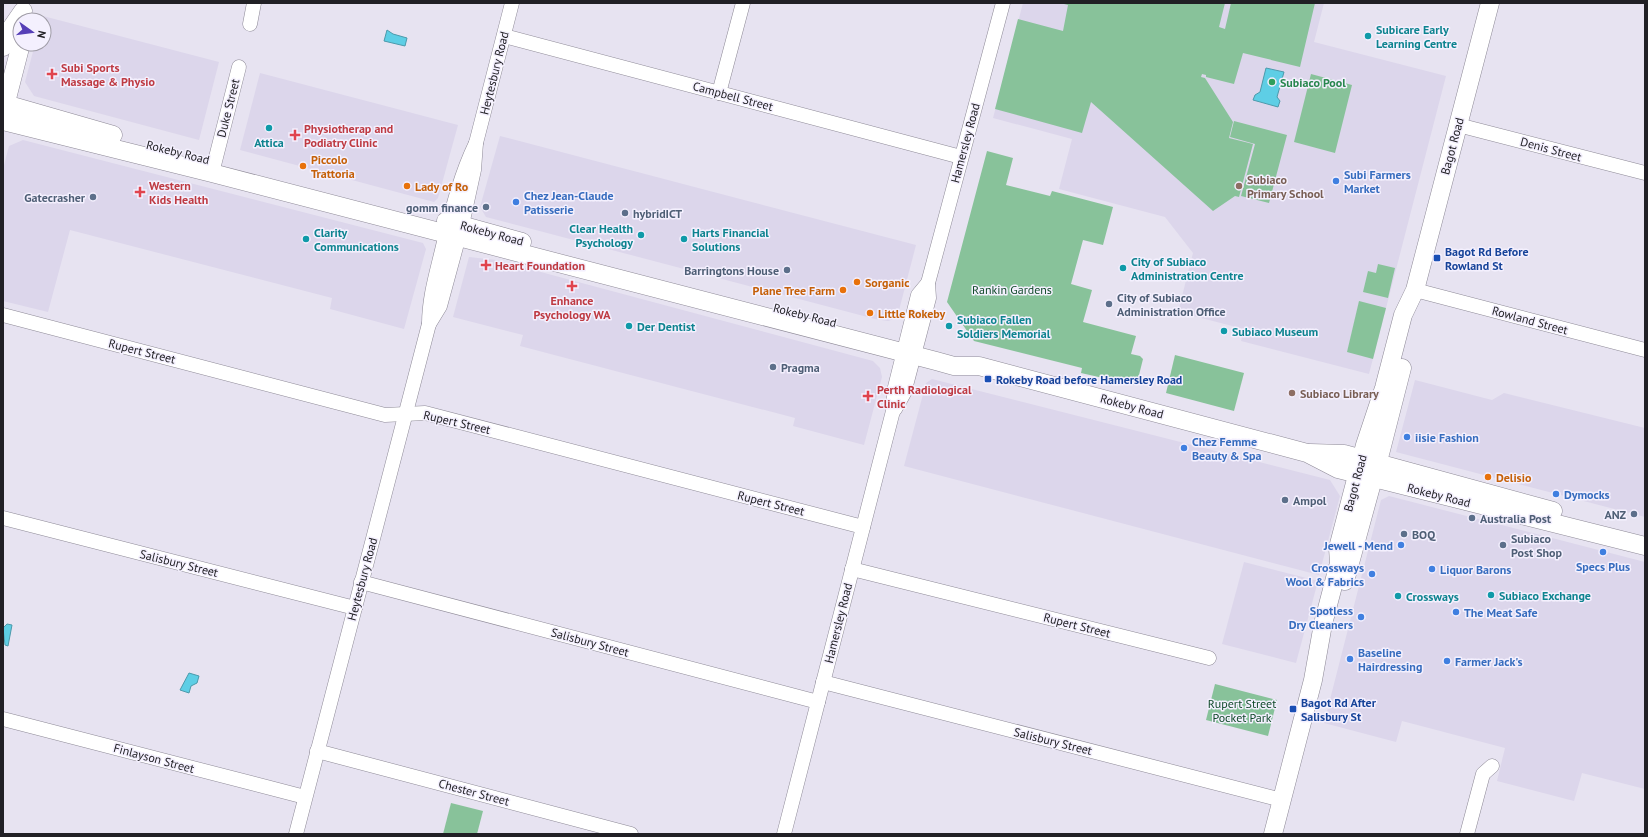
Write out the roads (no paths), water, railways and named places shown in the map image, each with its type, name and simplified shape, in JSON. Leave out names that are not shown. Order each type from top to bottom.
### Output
[{"type":"main road","name":"Bagot Road","points":[[1273,834],[1313,680],[1323,624],[1339,563],[1338,548],[1367,469],[1384,388],[1403,315],[1415,290],[1490,3]]},
{"type":"main road","points":[[3,47],[7,34],[24,11]]},
{"type":"main road","points":[[4,110],[19,52]]},
{"type":"main road","name":"Rokeby Road","points":[[4,110],[93,130],[213,167],[910,348],[954,366],[979,366],[1307,453],[1338,469],[1367,469],[1645,534]]},
{"type":"main road","name":"Rokeby Road","points":[[1367,469],[1645,546]]},
{"type":"street","points":[[250,24],[254,3]]},
{"type":"street","name":"Heytesbury Road","points":[[296,834],[429,324],[440,306],[464,168],[476,143],[512,3]]},
{"type":"street","points":[[719,93],[743,3]]},
{"type":"street","name":"Hamersley Road","points":[[784,834],[893,411],[904,393],[918,295],[928,283],[1003,3]]},
{"type":"street","name":"Campbell Street","points":[[504,36],[961,157]]},
{"type":"street","name":"Duke Street","points":[[213,167],[239,67]]},
{"type":"street","name":"Denis Street","points":[[1458,125],[1645,173]]},
{"type":"street","name":"Rowland Street","points":[[1415,290],[1645,350]]},
{"type":"street","name":"Rupert Street","points":[[3,315],[385,414],[425,413],[863,527]]},
{"type":"street","name":"Salisbury Street","points":[[3,518],[355,608]]},
{"type":"street","name":"Rupert Street","points":[[852,569],[1209,658]]},
{"type":"street","name":"Salisbury Street","points":[[361,582],[818,702]]},
{"type":"street","name":"Salisbury Street","points":[[823,682],[1282,800]]},
{"type":"street","name":"Finlayson Street","points":[[3,719],[305,797]]},
{"type":"street","name":"Chester Street","points":[[317,751],[631,834]]},
{"type":"street","points":[[1467,834],[1483,774],[1492,766]]},
{"type":"water","points":[[387,30],[393,34],[407,38],[405,46],[384,41]]},
{"type":"water","name":"Subiaco Pool","points":[[1266,68],[1284,72],[1277,97],[1280,101],[1278,107],[1253,100],[1255,95],[1260,92]]},
{"type":"water","points":[[7,624],[12,625],[8,646],[5,645],[3,628]]},
{"type":"water","points":[[189,673],[199,676],[197,683],[191,686],[189,693],[180,690]]},
{"type":"place","name":"Subicare Early Learning Centre","points":[[1368,36]]},
{"type":"place","name":"Subi Sports Massage & Physio","points":[[52,74]]},
{"type":"place","name":"Subiaco Pool","points":[[1272,82]]},
{"type":"place","name":"Attica","points":[[269,128]]},
{"type":"place","name":"Physiotherap and Podiatry Clinic","points":[[295,135]]},
{"type":"place","name":"Piccolo Trattoria","points":[[303,166]]},
{"type":"place","name":"Subi Farmers Market","points":[[1336,181]]},
{"type":"place","name":"Lady of Ro","points":[[407,186]]},
{"type":"place","name":"Subiaco Primary School","points":[[1239,186]]},
{"type":"place","name":"Western Kids Health","points":[[140,192]]},
{"type":"place","name":"Gatecrasher","points":[[93,197]]},
{"type":"place","name":"Chez Jean-Claude Patisserie","points":[[516,202]]},
{"type":"place","name":"gomm finance","points":[[486,207]]},
{"type":"place","name":"hybridICT","points":[[625,213]]},
{"type":"place","name":"Clear Health Psychology","points":[[641,235]]},
{"type":"place","name":"Clarity Communications","points":[[306,239]]},
{"type":"place","name":"Harts Financial Solutions","points":[[684,239]]},
{"type":"place","name":"Bagot Rd Before Rowland St","points":[[1437,258]]},
{"type":"place","name":"Heart Foundation","points":[[486,265]]},
{"type":"place","name":"City of Subiaco Administration Centre","points":[[1123,268]]},
{"type":"place","name":"Barringtons House","points":[[787,270]]},
{"type":"place","name":"Sorganic","points":[[857,282]]},
{"type":"place","name":"Enhance Psychology WA","points":[[572,286]]},
{"type":"place","name":"Plane Tree Farm","points":[[843,290]]},
{"type":"place","name":"City of Subiaco Administration Office","points":[[1109,304]]},
{"type":"place","name":"Little Rokeby","points":[[870,313]]},
{"type":"place","name":"Der Dentist","points":[[629,326]]},
{"type":"place","name":"Subiaco Fallen Soldiers Memorial","points":[[949,326]]},
{"type":"place","name":"Subiaco Museum","points":[[1224,331]]},
{"type":"place","name":"Pragma","points":[[773,367]]},
{"type":"place","name":"Rokeby Road before Hamersley Road","points":[[988,379]]},
{"type":"place","name":"Subiaco Library","points":[[1292,393]]},
{"type":"place","name":"Perth Radiological Clinic","points":[[868,396]]},
{"type":"place","name":"iisie Fashion","points":[[1407,437]]},
{"type":"place","name":"Chez Femme Beauty & Spa","points":[[1184,448]]},
{"type":"place","name":"Delisio","points":[[1488,477]]},
{"type":"place","name":"Dymocks","points":[[1556,494]]},
{"type":"place","name":"Ampol","points":[[1285,500]]},
{"type":"place","name":"ANZ","points":[[1634,514]]},
{"type":"place","name":"Australia Post","points":[[1472,518]]},
{"type":"place","name":"BOQ","points":[[1404,534]]},
{"type":"place","name":"Jewell - Mend","points":[[1401,545]]},
{"type":"place","name":"Subiaco Post Shop","points":[[1503,545]]},
{"type":"place","name":"Specs Plus","points":[[1603,552]]},
{"type":"place","name":"Liquor Barons","points":[[1432,569]]},
{"type":"place","name":"Crossways Wool & Fabrics","points":[[1372,574]]},
{"type":"place","name":"Subiaco Exchange","points":[[1491,595]]},
{"type":"place","name":"Crossways","points":[[1398,596]]},
{"type":"place","name":"The Meat Safe","points":[[1456,612]]},
{"type":"place","name":"Spotless Dry Cleaners","points":[[1361,617]]},
{"type":"place","name":"Baseline Hairdressing","points":[[1350,659]]},
{"type":"place","name":"Farmer Jack's","points":[[1447,661]]},
{"type":"place","name":"Bagot Rd After Salisbury St","points":[[1293,709]]},
{"type":"park label","name":"Rankin Gardens","points":[[1012,289]]},
{"type":"park label","name":"Rupert Street Pocket Park","points":[[1242,710]]}]
